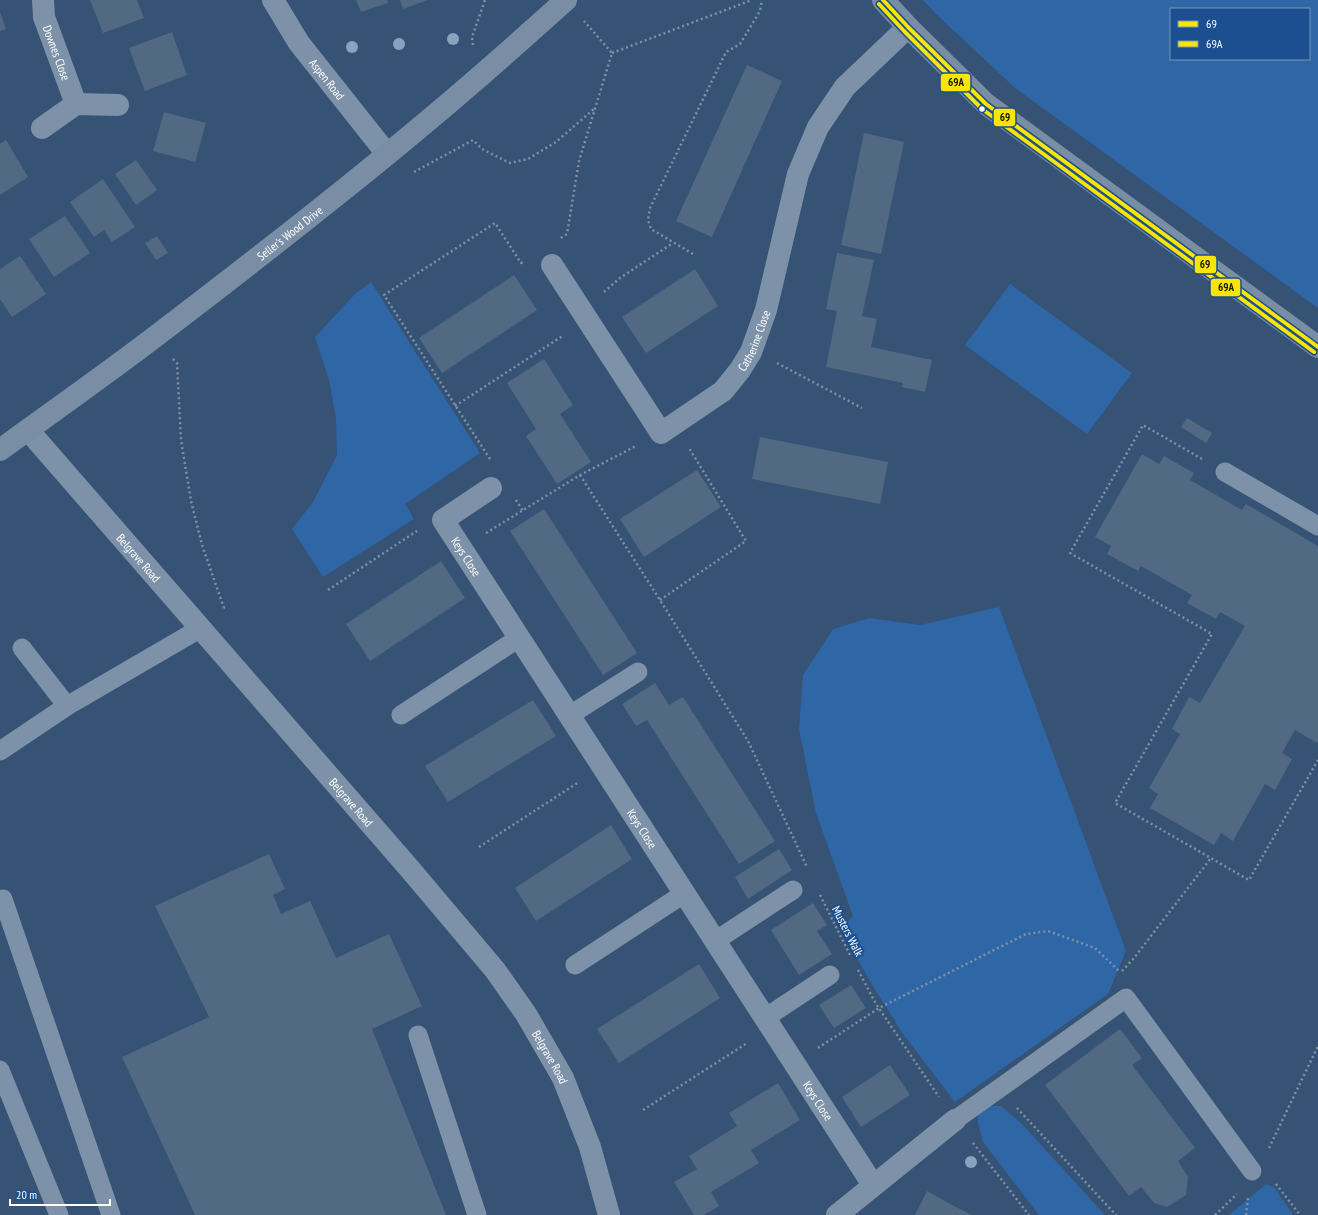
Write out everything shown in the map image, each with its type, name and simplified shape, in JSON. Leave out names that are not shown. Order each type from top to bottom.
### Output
[{"type":"street","name":"Downes Close","points":[[43,0],[44,17],[76,104]]},
{"type":"street","name":"Aspen Road","points":[[273,0],[299,44],[382,158]]},
{"type":"street","name":"Seller's Wood Drive","points":[[0,450],[155,337],[302,223],[476,81],[566,0]]},
{"type":"street","points":[[883,0],[908,27],[986,104],[1318,347]]},
{"type":"street","name":"Catherine Close","points":[[668,428],[723,391],[740,370],[751,352],[766,310],[798,174],[818,127],[845,87],[908,27]]},
{"type":"street","points":[[42,128],[76,104],[118,105]]},
{"type":"street","points":[[547,258],[584,315],[668,428]]},
{"type":"street","name":"Belgrave Road","points":[[28,430],[409,868],[495,970],[526,1014],[562,1078],[590,1146],[609,1215]]},
{"type":"street","points":[[443,520],[492,488]]},
{"type":"street","name":"Keys Close","points":[[443,520],[874,1185]]},
{"type":"street","points":[[837,1215],[955,1120]]},
{"type":"lane","points":[[1225,472],[1318,526]]},
{"type":"lane","points":[[0,751],[67,706],[201,628]]},
{"type":"lane","points":[[401,715],[519,638]]},
{"type":"lane","points":[[22,648],[67,706]]},
{"type":"lane","points":[[570,715],[638,672]]},
{"type":"lane","points":[[715,941],[793,890]]},
{"type":"lane","points":[[575,965],[685,894]]},
{"type":"lane","points":[[0,904],[3,899],[111,1215]]},
{"type":"lane","points":[[768,1022],[830,975]]},
{"type":"lane","points":[[955,1120],[1126,998],[1257,1168]]},
{"type":"lane","points":[[418,1035],[477,1215]]},
{"type":"lane","points":[[0,1070],[59,1215]]},
{"type":"path","points":[[612,53],[752,0]]},
{"type":"path","points":[[693,254],[651,229],[648,220],[650,208],[726,52],[740,44],[760,11],[762,0]]},
{"type":"path","points":[[584,20],[612,53]]},
{"type":"path","points":[[491,462],[384,295],[495,223],[522,263],[547,258],[567,234],[578,161],[612,53]]},
{"type":"path","points":[[382,158],[404,177],[473,140],[482,148],[510,163],[528,159],[556,142],[595,109]]},
{"type":"path","points":[[455,406],[584,315],[620,278],[673,243]]},
{"type":"path","points":[[155,337],[177,363],[181,440],[191,500],[202,545],[224,608],[201,628]]},
{"type":"path","points":[[751,352],[774,361],[862,408]]},
{"type":"path","points":[[1225,472],[1144,425],[1070,553],[1212,634],[1115,803],[1249,880],[1318,760]]},
{"type":"path","points":[[462,548],[580,476],[668,428],[746,541],[660,600]]},
{"type":"path","points":[[580,476],[683,636],[748,741],[809,870]]},
{"type":"path","points":[[515,498],[523,511]]},
{"type":"path","points":[[328,590],[421,529],[443,520]]},
{"type":"path","points":[[479,847],[602,766]]},
{"type":"path","points":[[795,1063],[879,1008],[1026,934],[1048,931],[1095,948],[1120,973],[1134,958],[1211,858]]},
{"type":"path","name":"Musters Walk","points":[[818,890],[852,958]]},
{"type":"path","name":"Musters Walk","points":[[855,964],[879,1008],[955,1120],[1029,1215]]},
{"type":"path","points":[[643,1110],[768,1022]]},
{"type":"path","points":[[1300,1215],[1257,1168],[1318,1046]]},
{"type":"path","points":[[999,1089],[1116,1215]]},
{"type":"shaded area","points":[[923,0],[1318,0],[1318,308],[1015,88]]},
{"type":"shaded area","points":[[371,282],[480,453],[405,504],[414,519],[323,577],[292,529],[313,502],[337,455],[336,418],[329,380],[315,337],[356,293]]},
{"type":"shaded area","points":[[1010,284],[1132,373],[1087,434],[965,345]]},
{"type":"shaded area","points":[[999,607],[1126,951],[1108,994],[955,1102],[903,1034],[874,988],[840,929],[853,916],[816,813],[799,729],[803,675],[833,629],[869,618],[920,625]]},
{"type":"shaded area","points":[[986,1106],[1001,1106],[1022,1124],[1105,1215],[1039,1215],[983,1142],[978,1123],[978,1113]]},
{"type":"shaded area","points":[[1266,1184],[1274,1187],[1293,1215],[1229,1215]]},
{"type":"building","points":[[90,0],[137,0],[144,18],[103,33]]},
{"type":"building","points":[[356,0],[387,0],[388,3],[361,12]]},
{"type":"building","points":[[400,0],[428,0],[403,9]]},
{"type":"building","points":[[0,12],[6,29],[0,31]]},
{"type":"building","points":[[172,32],[187,75],[145,91],[129,48]]},
{"type":"building","points":[[747,65],[782,81],[712,237],[676,221]]},
{"type":"building","points":[[164,112],[206,123],[195,162],[153,151]]},
{"type":"building","points":[[864,133],[904,142],[881,254],[841,245]]},
{"type":"building","points":[[6,140],[28,177],[0,195],[0,144]]},
{"type":"building","points":[[136,160],[157,190],[136,205],[115,174]]},
{"type":"building","points":[[103,179],[135,227],[112,242],[104,230],[94,237],[70,202]]},
{"type":"building","points":[[65,216],[90,253],[54,277],[29,239]]},
{"type":"building","points":[[157,236],[168,253],[156,260],[145,243]]},
{"type":"building","points":[[837,253],[874,260],[862,316],[877,319],[871,347],[932,360],[925,392],[902,387],[903,383],[826,367],[837,311],[826,309]]},
{"type":"building","points":[[20,256],[46,294],[12,317],[0,299],[0,269]]},
{"type":"building","points":[[695,269],[718,306],[646,353],[622,317]]},
{"type":"building","points":[[514,275],[537,310],[442,373],[419,338]]},
{"type":"building","points":[[544,359],[573,405],[560,414],[591,462],[557,484],[526,436],[536,429],[507,383]]},
{"type":"building","points":[[1187,418],[1212,433],[1206,443],[1181,427]]},
{"type":"building","points":[[760,437],[888,462],[880,504],[752,479]]},
{"type":"building","points":[[1142,454],[1159,464],[1164,456],[1194,473],[1190,480],[1242,510],[1246,504],[1318,546],[1318,741],[1317,743],[1295,730],[1282,753],[1292,759],[1275,790],[1265,784],[1233,841],[1221,833],[1214,845],[1150,808],[1158,794],[1149,788],[1180,734],[1172,729],[1189,697],[1200,703],[1245,626],[1220,612],[1216,619],[1187,603],[1192,595],[1141,566],[1138,571],[1107,554],[1111,546],[1095,537]]},
{"type":"building","points":[[697,470],[721,507],[644,557],[620,519]]},
{"type":"building","points":[[544,509],[637,653],[603,675],[510,531]]},
{"type":"building","points":[[441,561],[465,598],[370,661],[346,624]]},
{"type":"building","points":[[655,683],[669,705],[683,697],[775,841],[739,864],[647,720],[636,726],[622,704]]},
{"type":"building","points":[[533,700],[556,736],[448,802],[425,766]]},
{"type":"building","points":[[611,825],[632,859],[536,921],[515,888]]},
{"type":"building","points":[[779,849],[792,870],[748,899],[735,877]]},
{"type":"building","points":[[269,854],[285,889],[273,895],[281,914],[310,901],[336,958],[389,934],[422,1006],[372,1029],[446,1215],[195,1215],[122,1057],[209,1017],[155,906]]},
{"type":"building","points":[[813,903],[827,925],[817,931],[832,954],[799,975],[771,930]]},
{"type":"building","points":[[699,964],[720,998],[619,1063],[597,1029]]},
{"type":"building","points":[[851,985],[866,1008],[834,1028],[819,1005]]},
{"type":"building","points":[[1120,1029],[1142,1058],[1132,1065],[1195,1148],[1178,1161],[1188,1177],[1186,1195],[1167,1207],[1154,1203],[1141,1187],[1129,1196],[1045,1085]]},
{"type":"building","points":[[890,1065],[910,1095],[861,1127],[842,1097]]},
{"type":"building","points":[[778,1083],[800,1120],[751,1150],[759,1163],[711,1192],[719,1206],[704,1215],[694,1215],[674,1182],[697,1169],[689,1156],[737,1126],[729,1113]]},
{"type":"building","points":[[927,1191],[952,1205],[972,1215],[915,1215]]},
{"type":"transit line","name":"69","points":[[883,0],[908,27],[986,104],[1318,347]]},
{"type":"transit line","name":"69A","points":[[879,4],[982,109],[1314,352]]}]
